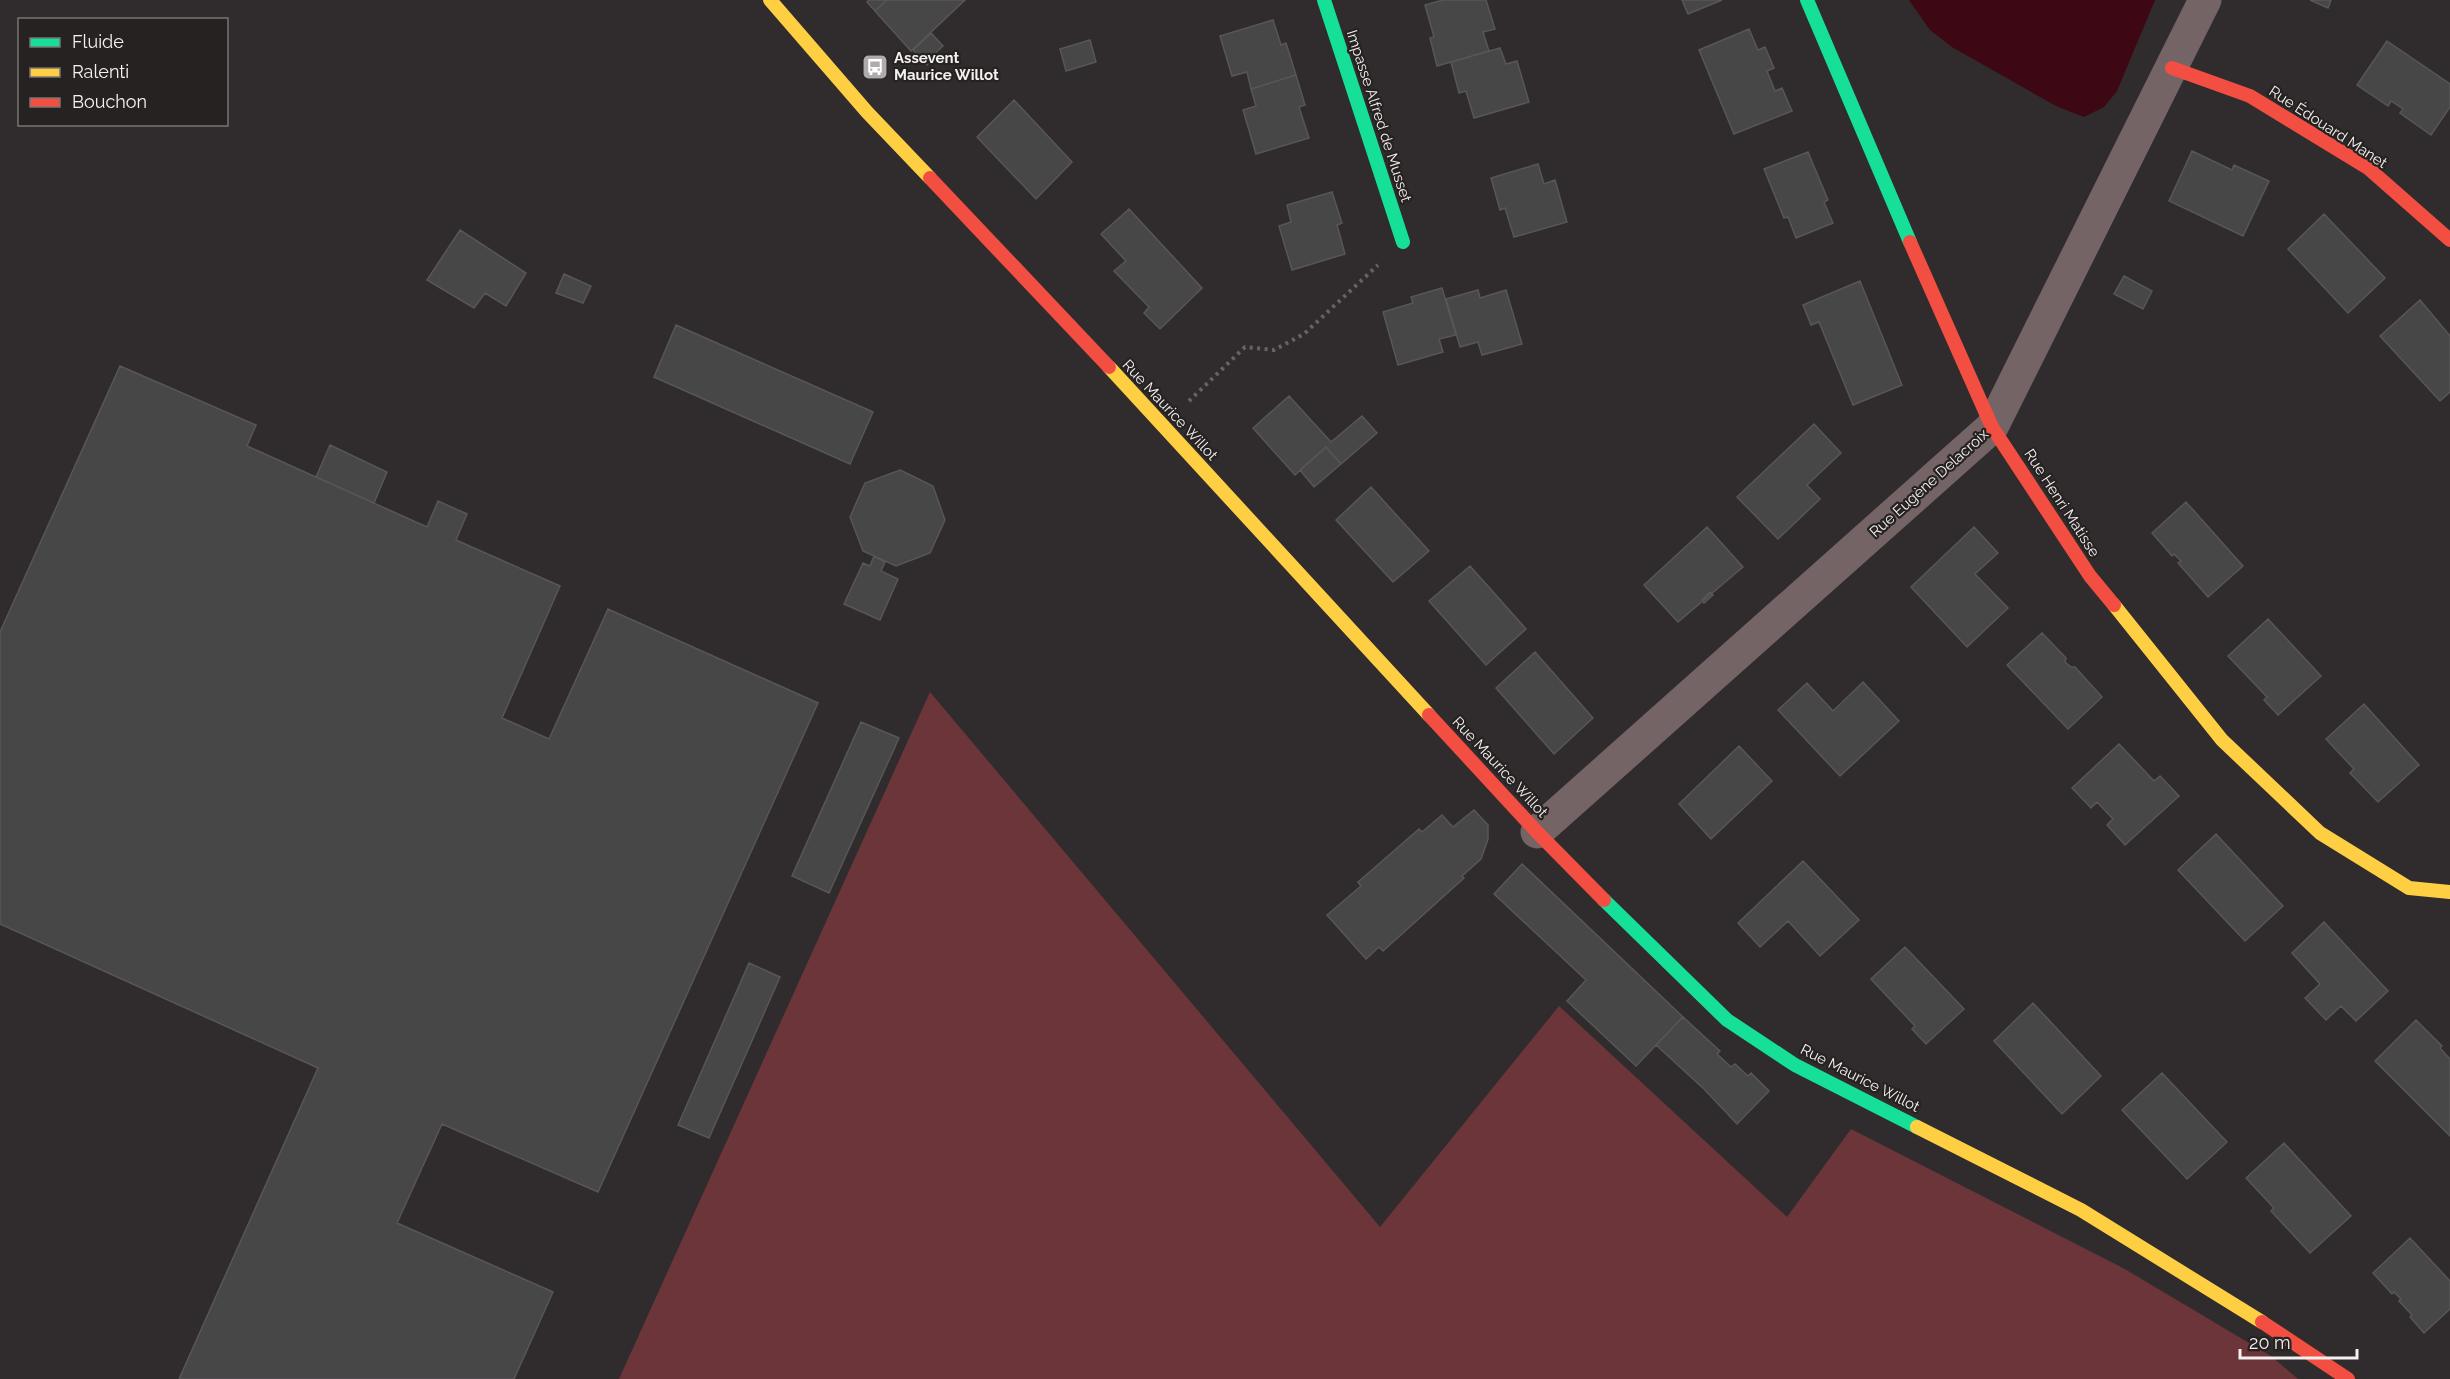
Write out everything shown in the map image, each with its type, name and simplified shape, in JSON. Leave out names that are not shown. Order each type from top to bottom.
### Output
[{"type":"street","name":"Rue Maurice Willot","points":[[770,0],[867,112],[1162,426],[1537,832],[1635,932],[1727,1020],[1795,1065],[2081,1210],[2227,1299],[2348,1379]]},
{"type":"street","name":"Impasse Alfred de Musset","points":[[1324,0],[1403,242]]},
{"type":"street","name":"Rue Henri Matisse","points":[[1807,0],[1882,179],[1992,427],[2090,576],[2222,740],[2320,833],[2409,888],[2450,892]]},
{"type":"street","name":"Rue Eugène Delacroix","points":[[1537,832],[1992,427],[2205,0]]},
{"type":"street","name":"Rue Édouard Manet","points":[[2172,68],[2250,96],[2368,168],[2450,240]]},
{"type":"path","points":[[1162,426],[1245,347],[1274,350],[1305,334],[1403,242]]},
{"type":"shaded area","points":[[1909,0],[2155,0],[2117,91],[2104,107],[2084,117],[2056,106],[1952,47],[1930,30]]},
{"type":"shaded area","points":[[930,692],[1380,1227],[1559,1006],[1787,1217],[1851,1129],[2123,1268],[2271,1356],[2298,1379],[619,1379]]},
{"type":"building","points":[[887,0],[875,11],[867,2]]},
{"type":"building","points":[[887,0],[965,0],[911,51],[875,11]]},
{"type":"building","points":[[1443,0],[1486,0],[1495,29],[1483,32],[1489,51],[1437,66],[1430,38],[1434,37],[1425,5]]},
{"type":"building","points":[[1682,0],[1722,0],[1688,14]]},
{"type":"building","points":[[2310,0],[2331,0],[2328,8]]},
{"type":"building","points":[[1273,20],[1281,45],[1286,43],[1296,75],[1251,89],[1247,72],[1232,76],[1220,36]]},
{"type":"building","points":[[1749,29],[1758,50],[1765,47],[1774,68],[1767,71],[1775,91],[1782,88],[1792,111],[1734,134],[1699,50]]},
{"type":"building","points":[[931,33],[943,46],[931,57],[933,59],[927,65],[913,50]]},
{"type":"building","points":[[1090,40],[1096,62],[1066,71],[1060,49]]},
{"type":"building","points":[[2387,41],[2450,84],[2450,107],[2431,135],[2400,113],[2403,109],[2391,101],[2388,106],[2357,85]]},
{"type":"building","points":[[1500,48],[1506,64],[1517,61],[1529,102],[1474,118],[1466,91],[1459,93],[1451,62]]},
{"type":"building","points":[[1296,75],[1305,105],[1299,107],[1309,138],[1256,154],[1243,110],[1256,106],[1251,89]]},
{"type":"building","points":[[1014,100],[1072,162],[1036,199],[977,137]]},
{"type":"building","points":[[2192,151],[2232,170],[2234,165],[2269,181],[2243,236],[2169,201]]},
{"type":"building","points":[[1808,152],[1828,200],[1824,202],[1833,223],[1796,238],[1788,217],[1784,218],[1764,169]]},
{"type":"building","points":[[1538,164],[1544,184],[1555,180],[1567,222],[1514,237],[1505,208],[1500,210],[1491,178]]},
{"type":"building","points":[[1332,192],[1342,223],[1337,225],[1345,254],[1292,270],[1279,226],[1291,222],[1287,205]]},
{"type":"building","points":[[1129,209],[1202,288],[1160,329],[1144,313],[1149,307],[1114,271],[1126,261],[1101,234]]},
{"type":"building","points":[[2324,214],[2385,278],[2348,313],[2288,249]]},
{"type":"building","points":[[460,230],[526,273],[506,306],[485,293],[474,308],[427,280]]},
{"type":"building","points":[[564,274],[591,286],[583,303],[556,293]]},
{"type":"building","points":[[2124,276],[2152,291],[2143,309],[2114,294]]},
{"type":"building","points":[[1860,281],[1902,385],[1853,405],[1819,322],[1811,325],[1803,305]]},
{"type":"building","points":[[1442,288],[1456,335],[1439,339],[1443,352],[1398,365],[1383,312],[1413,303],[1411,297]]},
{"type":"building","points":[[1478,290],[1480,298],[1506,290],[1522,344],[1482,355],[1478,342],[1460,347],[1446,299]]},
{"type":"building","points":[[2420,300],[2450,336],[2450,392],[2440,401],[2380,336]]},
{"type":"building","points":[[676,325],[873,412],[850,464],[654,377]]},
{"type":"building","points":[[120,366],[256,425],[247,446],[427,527],[438,501],[467,514],[456,540],[560,586],[502,718],[549,739],[608,609],[818,703],[598,1192],[442,1124],[397,1223],[553,1292],[514,1379],[179,1379],[318,1068],[0,924],[0,632]]},
{"type":"building","points":[[1289,396],[1331,442],[1362,416],[1377,433],[1341,464],[1326,447],[1295,475],[1253,428]]},
{"type":"building","points":[[1814,424],[1841,453],[1807,485],[1820,499],[1778,539],[1737,497]]},
{"type":"building","points":[[330,445],[387,472],[374,503],[316,477]]},
{"type":"building","points":[[1326,447],[1341,464],[1314,487],[1300,470]]},
{"type":"building","points":[[900,470],[933,486],[945,520],[930,553],[896,566],[863,551],[850,517],[865,483]]},
{"type":"building","points":[[1371,487],[1429,551],[1393,582],[1336,520]]},
{"type":"building","points":[[2186,502],[2243,566],[2208,597],[2178,563],[2181,561],[2174,554],[2172,556],[2152,533]]},
{"type":"building","points":[[1707,527],[1743,567],[1678,622],[1644,585]]},
{"type":"building","points":[[1974,527],[1998,553],[1975,574],[2008,608],[1967,647],[1911,587]]},
{"type":"building","points":[[874,556],[885,562],[881,571],[898,579],[880,620],[844,604],[863,563],[870,566]]},
{"type":"building","points":[[1470,566],[1526,629],[1486,665],[1429,601]]},
{"type":"building","points":[[1710,592],[1713,595],[1704,603],[1702,600]]},
{"type":"building","points":[[2268,619],[2321,676],[2278,715],[2264,700],[2267,697],[2228,656]]},
{"type":"building","points":[[2042,633],[2066,658],[2065,662],[2075,667],[2102,697],[2068,729],[2007,665]]},
{"type":"building","points":[[1535,652],[1593,718],[1554,754],[1496,688]]},
{"type":"building","points":[[1863,682],[1899,721],[1840,776],[1778,710],[1807,683],[1833,711]]},
{"type":"building","points":[[2364,704],[2419,765],[2378,802],[2350,773],[2354,769],[2326,739]]},
{"type":"building","points":[[861,722],[899,738],[829,893],[792,876]]},
{"type":"building","points":[[2119,744],[2154,781],[2160,776],[2179,796],[2125,845],[2107,825],[2113,819],[2097,802],[2091,808],[2072,788]]},
{"type":"building","points":[[1739,746],[1772,781],[1711,839],[1679,804]]},
{"type":"building","points":[[1474,810],[1488,825],[1488,839],[1481,859],[1462,876],[1464,878],[1383,951],[1379,947],[1366,959],[1327,915],[1361,886],[1358,882],[1419,829],[1422,832],[1442,815],[1453,827]]},
{"type":"building","points":[[2216,834],[2283,906],[2245,941],[2178,870]]},
{"type":"building","points":[[1803,861],[1859,920],[1820,956],[1788,921],[1760,947],[1738,923]]},
{"type":"building","points":[[1522,864],[1683,1017],[1636,1066],[1567,1001],[1586,980],[1494,894]]},
{"type":"building","points":[[2324,922],[2388,991],[2356,1021],[2341,1006],[2326,1020],[2305,998],[2320,984],[2292,953]]},
{"type":"building","points":[[1905,947],[1964,1009],[1926,1044],[1912,1029],[1915,1026],[1871,979]]},
{"type":"building","points":[[749,963],[780,977],[709,1138],[678,1125]]},
{"type":"building","points":[[2033,1003],[2101,1076],[2062,1114],[1994,1041]]},
{"type":"building","points":[[1683,1017],[1720,1051],[1717,1054],[1731,1067],[1735,1064],[1748,1076],[1751,1073],[1769,1091],[1737,1124],[1704,1089],[1656,1045]]},
{"type":"building","points":[[2416,1020],[2442,1046],[2440,1048],[2450,1059],[2450,1136],[2375,1061]]},
{"type":"building","points":[[2162,1073],[2227,1142],[2187,1179],[2122,1110]]},
{"type":"building","points":[[2284,1143],[2351,1216],[2310,1253],[2271,1211],[2274,1208],[2246,1178]]},
{"type":"building","points":[[2410,1238],[2450,1281],[2450,1309],[2424,1333],[2399,1301],[2401,1299],[2394,1292],[2392,1294],[2373,1273]]},
{"type":"traffic: fast","points":[[1324,0],[1403,242]]},
{"type":"traffic: fast","points":[[1807,0],[1910,242]]},
{"type":"traffic: fast","points":[[1604,900],[1727,1020],[1795,1065],[1917,1127]]},
{"type":"traffic: slow","points":[[770,0],[867,112],[930,178]]},
{"type":"traffic: slow","points":[[1109,367],[1429,715]]},
{"type":"traffic: slow","points":[[2114,605],[2222,740],[2320,833],[2409,888],[2450,892]]},
{"type":"traffic: slow","points":[[1917,1127],[2081,1210],[2262,1322]]},
{"type":"traffic: jam","points":[[2172,68],[2250,96],[2368,168],[2450,240]]},
{"type":"traffic: jam","points":[[930,178],[1109,367]]},
{"type":"traffic: jam","points":[[1910,242],[1992,427],[2090,576],[2114,605]]},
{"type":"traffic: jam","points":[[1429,715],[1537,832],[1604,900]]},
{"type":"traffic: jam","points":[[2262,1322],[2348,1379]]},
{"type":"place","name":"Assevent Maurice Willot","points":[[875,67]]}]
